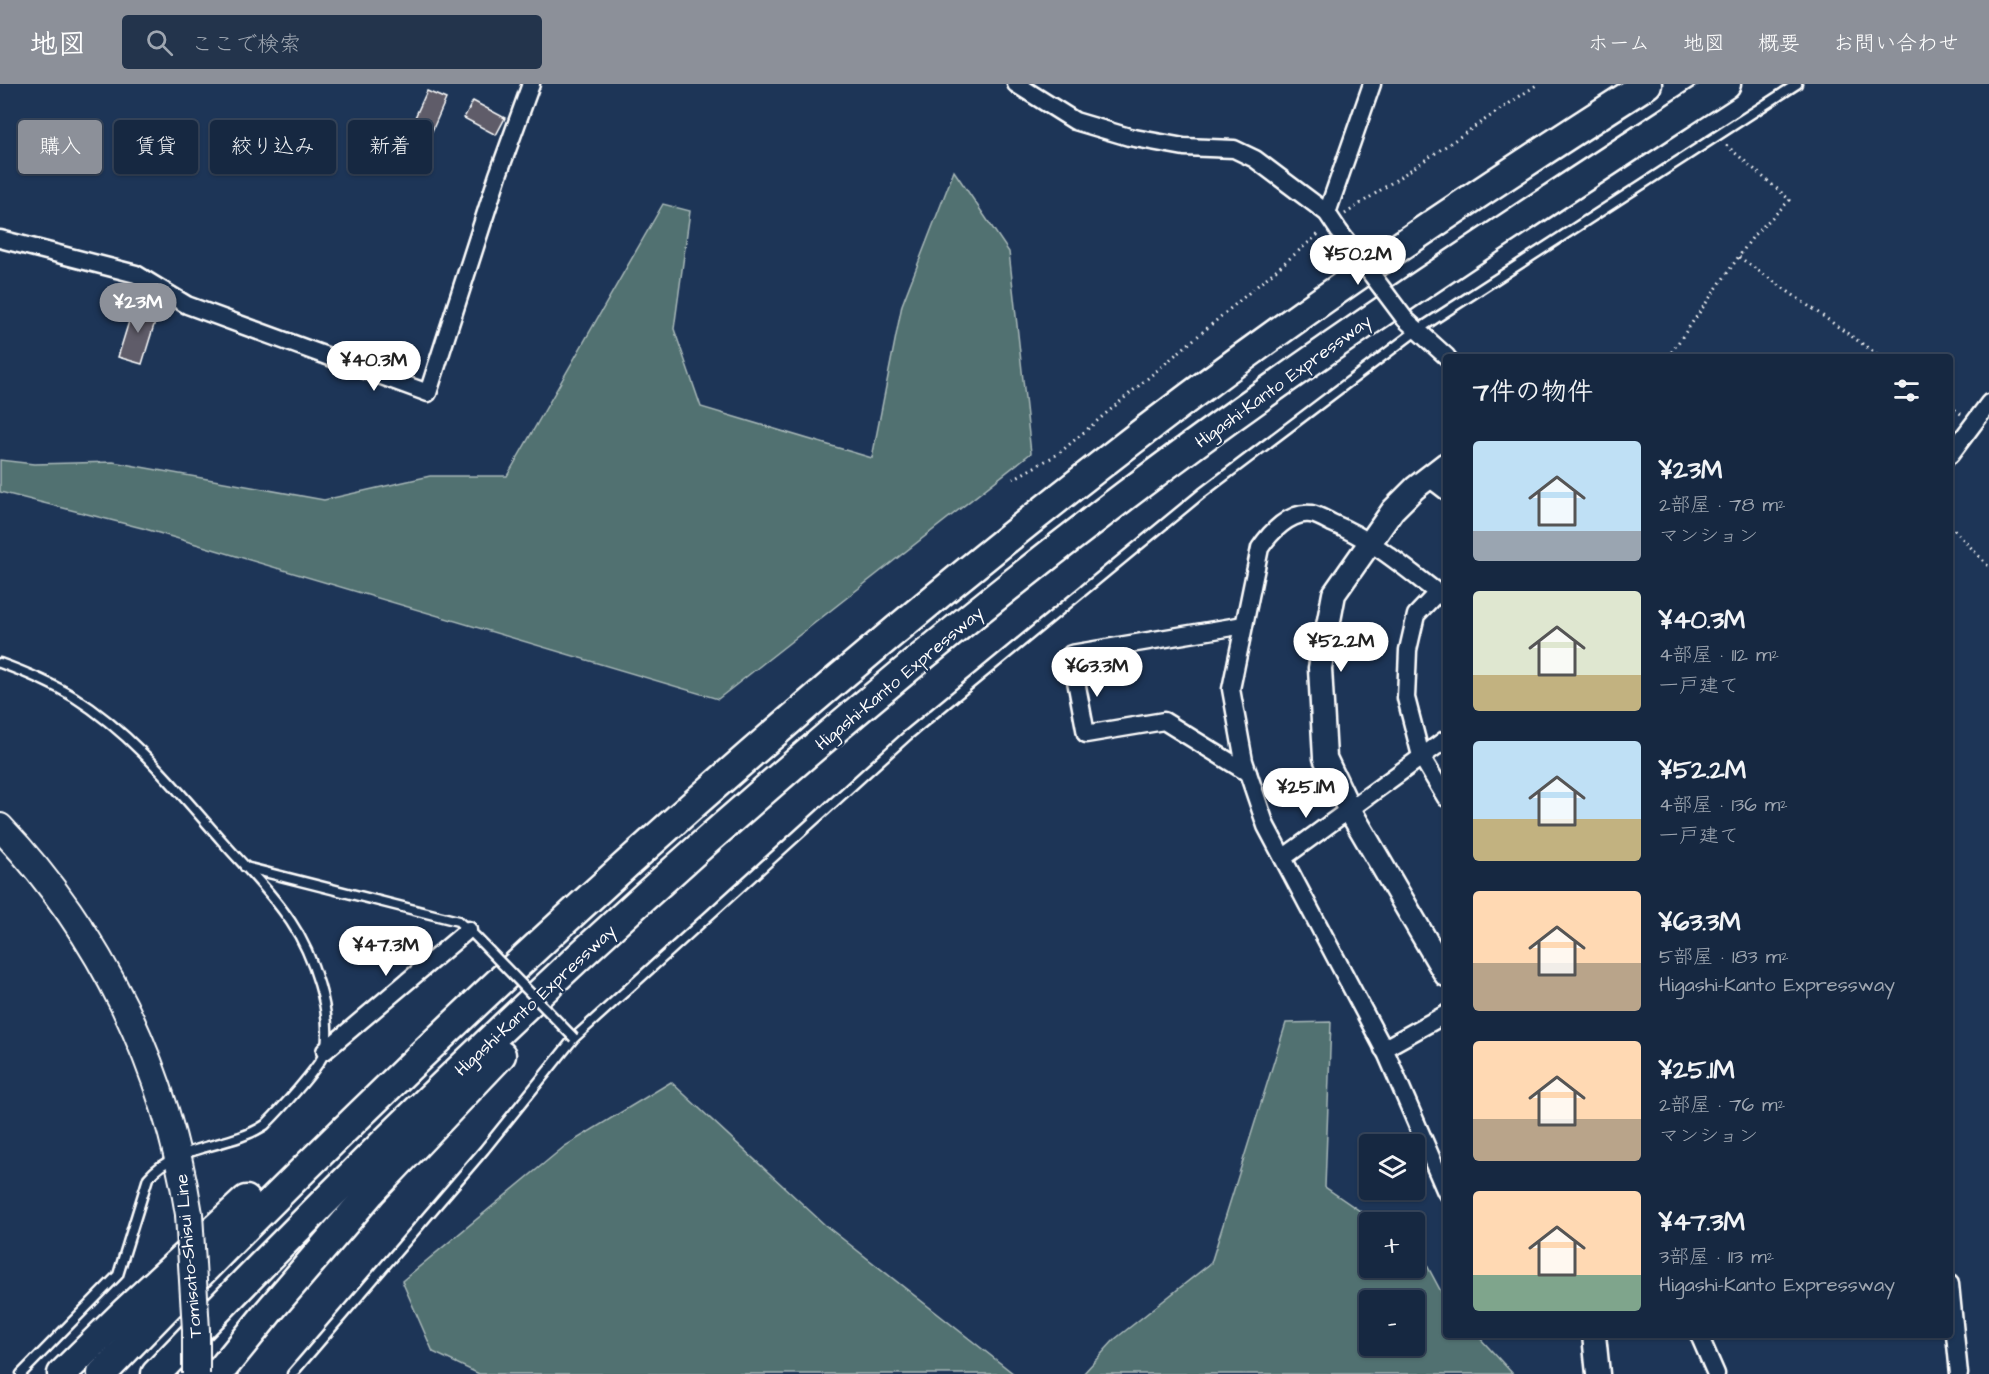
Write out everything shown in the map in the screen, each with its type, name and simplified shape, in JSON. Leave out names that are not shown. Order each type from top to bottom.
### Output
[{"type":"highway","points":[[102,1374],[218,1254],[426,1048],[662,830],[940,593],[1101,464],[1344,285],[1647,84]]},
{"type":"highway","name":"Higashi-Kanto Expressway","points":[[156,1374],[367,1160],[584,952],[967,620],[1128,493],[1366,320],[1726,84]]},
{"type":"highway","points":[[218,1374],[371,1192],[666,879]]},
{"type":"highway","points":[[62,1374],[126,1311],[300,1149],[426,1048]]},
{"type":"main road","name":"Tomisato-Shisui Line","points":[[0,827],[42,874],[86,936],[107,972],[150,1066],[179,1156],[189,1214],[196,1330],[196,1374]]},
{"type":"street","points":[[0,239],[136,274],[187,305],[428,393],[498,175],[531,84]]},
{"type":"street","points":[[1016,84],[1075,121],[1129,137],[1184,147],[1234,149],[1255,159],[1333,222],[1410,325],[1444,354]]},
{"type":"street","points":[[1333,222],[1372,84]]},
{"type":"street","points":[[1953,451],[1989,403]]},
{"type":"street","points":[[1440,478],[1415,488],[1393,510],[1334,594],[1320,668],[1325,758],[1349,809],[1443,970]]},
{"type":"street","points":[[1443,793],[1421,756],[1406,698],[1408,650],[1416,615],[1442,596],[1389,553],[1370,541],[1311,514],[1298,516],[1280,526],[1269,534],[1260,548],[1231,689],[1248,773],[1266,826],[1383,1049],[1443,1185]]},
{"type":"street","points":[[1244,625],[1071,654],[1086,734],[1164,721],[1248,773]]},
{"type":"street","points":[[1283,858],[1443,741]]},
{"type":"street","points":[[325,1051],[471,932]]},
{"type":"street","points":[[1383,1049],[1443,1016]]},
{"type":"street","points":[[1953,1314],[1959,1374]]},
{"type":"street","points":[[1594,1338],[1598,1374]]},
{"type":"street","points":[[1700,1338],[1716,1374]]},
{"type":"lane","points":[[292,1374],[484,1150],[574,1038],[908,735],[1410,325],[1716,137],[1797,84]]},
{"type":"lane","points":[[0,663],[52,685],[104,719],[150,760],[291,921],[306,948],[325,1010],[325,1051],[322,1058],[265,1125],[254,1132],[179,1156],[156,1169],[148,1178],[118,1275],[21,1374]]},
{"type":"lane","points":[[245,867],[458,921],[574,1038]]},
{"type":"path","points":[[1013,479],[1058,454],[1333,222],[1538,84]]},
{"type":"path","points":[[1670,354],[1754,235],[1790,200],[1716,137]]},
{"type":"path","points":[[1739,256],[1877,354]]},
{"type":"path","points":[[1953,528],[1989,567]]},
{"type":"green space","points":[[954,171],[1009,252],[1031,453],[718,699],[142,528],[0,492],[0,460],[34,464],[113,462],[324,500],[430,476],[507,476],[663,204],[690,211],[674,329],[701,407],[872,458],[902,305]]},
{"type":"green space","points":[[1331,1022],[1325,1187],[1361,1212],[1359,1212],[1359,1278],[1425,1278],[1425,1262],[1443,1295],[1443,1338],[1480,1338],[1513,1374],[1083,1374],[1115,1339],[1211,1263],[1286,1023]]},
{"type":"green space","points":[[671,1082],[825,1225],[1014,1374],[479,1374],[433,1352],[402,1281],[565,1146]]},
{"type":"building","points":[[427,91],[446,99],[432,131],[432,120],[414,120]]},
{"type":"building","points":[[473,101],[505,118],[496,135],[464,118]]},
{"type":"building","points":[[134,305],[158,312],[142,364],[118,357]]}]
